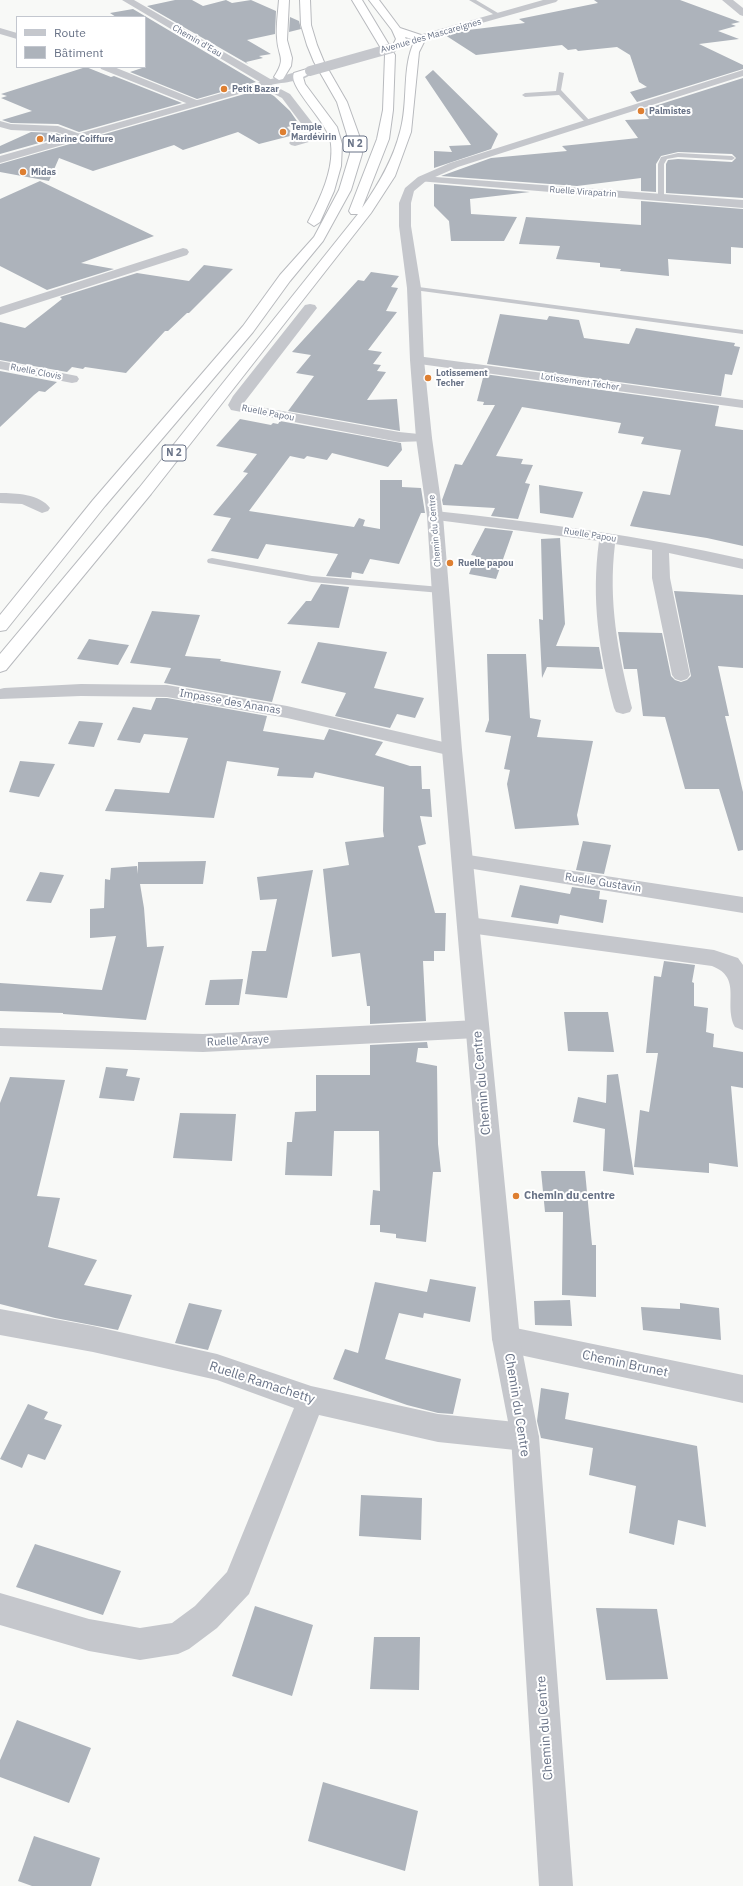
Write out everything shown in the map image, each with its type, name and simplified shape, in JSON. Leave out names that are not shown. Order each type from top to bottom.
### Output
[{"type":"highway","points":[[271,81],[286,66],[287,58],[282,40],[284,0]]},
{"type":"highway","name":"N 2","points":[[0,626],[99,503],[248,329],[285,278],[319,238],[333,215],[345,190],[356,154],[350,120],[342,102],[319,62],[312,45],[306,25],[305,0]]},
{"type":"highway","name":"N 2","points":[[0,666],[145,491],[344,238],[383,139],[388,110],[390,55],[357,0]]},
{"type":"highway","points":[[374,0],[397,30],[401,38],[394,47],[414,52]]},
{"type":"highway","points":[[344,238],[367,210],[389,176],[406,132],[414,52],[421,38],[411,36],[397,30]]},
{"type":"highway","points":[[287,58],[299,69],[310,71]]},
{"type":"highway","points":[[285,278],[319,214],[336,159],[337,144],[335,134],[330,124],[302,88],[298,76]]},
{"type":"highway","points":[[271,81],[302,88]]},
{"type":"street","name":"Chemin d'Eau","points":[[127,0],[271,81],[286,96],[315,134],[315,137],[311,139],[296,143]]},
{"type":"street","name":"Avenue des Mascareignes","points":[[310,71],[394,47],[414,43],[421,38],[552,0]]},
{"type":"street","points":[[727,0],[743,13]]},
{"type":"street","points":[[0,31],[16,36]]},
{"type":"street","points":[[108,68],[195,103]]},
{"type":"street","points":[[0,160],[310,71]]},
{"type":"street","points":[[271,81],[298,76],[310,71]]},
{"type":"street","name":"Chemin du Centre","points":[[556,1886],[525,1437],[506,1339],[452,750],[435,516],[424,438],[417,360],[414,288],[405,226],[405,203],[409,190],[422,179],[454,165],[743,73]]},
{"type":"street","points":[[0,124],[11,127],[58,129],[79,137]]},
{"type":"street","name":"Ruelle Virapatrin","points":[[422,179],[743,204]]},
{"type":"street","points":[[0,311],[183,252]]},
{"type":"street","name":"Ruelle Papou","points":[[310,308],[238,399],[235,405],[236,407],[398,437],[424,438]]},
{"type":"street","name":"Lotissement Técher","points":[[417,360],[743,404]]},
{"type":"street","name":"Ruelle Clovis","points":[[0,364],[72,379]]},
{"type":"street","points":[[0,498],[25,500],[42,508]]},
{"type":"street","name":"Ruelle Papou","points":[[435,516],[502,523],[608,538],[660,548],[697,553],[743,564]]},
{"type":"street","points":[[608,538],[602,588],[606,634],[623,708]]},
{"type":"street","points":[[660,548],[661,578],[681,675]]},
{"type":"street","name":"Impasse des Ananas","points":[[4,694],[81,690],[167,691],[287,712],[452,750]]},
{"type":"street","name":"Ruelle Gustavin","points":[[462,861],[743,905]]},
{"type":"street","points":[[469,925],[714,958],[730,964],[741,979],[743,1021]]},
{"type":"street","name":"Ruelle Araye","points":[[0,1038],[203,1043],[477,1029]]},
{"type":"street","name":"Ruelle Ramachetty","points":[[0,1322],[93,1339],[217,1367],[311,1400],[438,1428],[525,1437]]},
{"type":"street","name":"Chemin Brunet","points":[[506,1339],[743,1389]]},
{"type":"street","points":[[0,1609],[89,1635],[140,1644],[178,1638],[206,1617],[238,1583],[311,1400]]},
{"type":"lane","points":[[472,0],[500,16]]},
{"type":"lane","points":[[561,73],[558,90],[588,122]]},
{"type":"lane","points":[[525,95],[560,93]]},
{"type":"lane","points":[[660,198],[661,164],[664,157],[678,155],[732,158]]},
{"type":"lane","points":[[414,288],[743,332]]},
{"type":"lane","points":[[212,561],[312,579],[441,590]]},
{"type":"building","points":[[175,0],[192,0],[203,6],[226,0],[232,3],[251,0],[276,11],[275,34],[247,40],[271,54],[259,56],[263,58],[246,62],[248,64],[147,6]]},
{"type":"building","points":[[594,0],[680,0],[740,22],[731,24],[736,26],[718,31],[739,39],[699,44],[743,65],[743,69],[637,102],[630,92],[647,87],[639,82],[630,55],[617,47],[578,51],[576,49],[568,50],[562,45],[476,55],[445,35],[460,31],[525,23],[519,19],[598,3]]},
{"type":"building","points":[[133,9],[145,16],[114,16],[110,13]]},
{"type":"building","points":[[146,17],[256,82],[197,99],[130,72],[146,68]]},
{"type":"building","points":[[290,17],[299,21],[301,29],[289,32]]},
{"type":"building","points":[[83,68],[88,68],[111,77],[114,76],[182,103],[79,132],[58,124],[11,123],[2,120],[32,111],[1,98],[7,96],[1,94]]},
{"type":"building","points":[[433,70],[498,134],[491,149],[434,168],[434,151],[452,152],[449,146],[471,145],[425,77]]},
{"type":"building","points":[[743,78],[743,198],[666,193],[666,164],[668,160],[678,159],[732,162],[736,158],[732,154],[678,152],[661,156],[656,164],[656,192],[641,191],[641,178],[577,186],[441,176],[491,158],[567,151],[562,146],[638,138],[625,120],[649,119],[642,110]]},
{"type":"building","points":[[262,89],[274,96],[290,111],[299,124],[287,127],[294,135],[259,144],[238,132],[183,150],[174,145],[93,171],[59,158],[49,181],[0,172],[0,164]]},
{"type":"building","points":[[31,132],[56,133],[64,136],[0,154],[0,146]]},
{"type":"building","points":[[40,181],[154,236],[81,263],[114,269],[47,290],[0,266],[0,199]]},
{"type":"building","points":[[434,184],[530,192],[470,199],[471,214],[517,217],[504,241],[451,241],[449,221],[434,206]]},
{"type":"building","points":[[641,201],[743,209],[743,248],[731,247],[731,264],[668,259],[669,276],[620,271],[621,269],[600,267],[600,263],[556,259],[560,246],[519,244],[526,217],[641,225]]},
{"type":"building","points":[[204,265],[233,269],[189,313],[187,313],[168,331],[165,331],[126,373],[85,367],[83,369],[72,367],[67,372],[0,360],[0,322],[25,328],[62,299],[60,297],[137,273],[189,281]]},
{"type":"building","points":[[371,272],[399,276],[391,287],[398,288],[386,311],[397,312],[368,350],[382,352],[373,364],[381,365],[377,371],[386,372],[367,400],[397,399],[400,431],[288,411],[314,376],[296,373],[311,355],[292,352],[358,280],[364,281]]},
{"type":"building","points":[[500,314],[547,320],[549,316],[579,320],[584,338],[629,344],[636,328],[735,343],[734,346],[740,347],[732,375],[725,374],[721,396],[487,364]]},
{"type":"building","points":[[0,371],[57,382],[45,392],[39,391],[0,427]]},
{"type":"building","points":[[484,374],[719,406],[715,426],[743,430],[743,546],[707,538],[630,526],[643,491],[670,495],[681,450],[641,444],[644,437],[618,433],[621,423],[522,407],[496,456],[523,459],[521,464],[533,465],[525,483],[530,484],[518,519],[491,516],[495,508],[443,505],[442,500],[455,464],[462,465],[495,405],[483,405],[484,402],[477,401]]},
{"type":"building","points":[[240,419],[271,425],[273,423],[278,424],[280,421],[401,443],[402,450],[388,467],[332,453],[327,460],[307,456],[304,459],[290,456],[249,511],[354,527],[359,518],[365,520],[363,526],[380,529],[380,480],[402,480],[402,487],[421,488],[425,513],[421,513],[399,564],[370,559],[363,574],[352,572],[351,578],[326,576],[338,554],[266,544],[258,559],[211,551],[231,518],[213,515],[248,473],[243,472],[257,454],[216,446]]},
{"type":"building","points":[[539,485],[583,492],[573,518],[540,513]]},
{"type":"building","points":[[485,528],[513,531],[496,579],[469,574],[476,556],[471,555]]},
{"type":"building","points":[[560,538],[565,624],[556,646],[599,647],[603,669],[547,667],[542,678],[539,619],[543,620],[541,539]]},
{"type":"building","points":[[321,584],[349,587],[339,628],[287,624],[306,601],[311,601]]},
{"type":"building","points":[[674,591],[743,595],[743,668],[718,666],[729,716],[725,716],[743,792],[743,850],[738,851],[719,789],[685,789],[665,717],[643,716],[637,669],[624,669],[618,632],[662,633],[671,676],[675,680],[681,682],[687,680],[691,676]]},
{"type":"building","points":[[152,611],[200,615],[185,656],[221,659],[220,661],[281,671],[272,702],[164,683],[171,668],[130,663]]},
{"type":"building","points":[[89,639],[129,645],[118,665],[77,659]]},
{"type":"building","points":[[318,642],[387,652],[374,688],[424,698],[415,718],[397,714],[390,728],[335,716],[346,693],[301,683]]},
{"type":"building","points":[[487,654],[526,654],[530,718],[541,720],[537,737],[593,741],[577,815],[579,825],[515,829],[507,784],[510,770],[504,769],[511,736],[485,732],[489,720]]},
{"type":"building","points":[[156,698],[167,698],[267,716],[263,731],[324,740],[329,729],[383,742],[375,755],[410,766],[421,766],[422,789],[430,789],[432,817],[420,816],[426,844],[418,846],[435,913],[446,913],[445,951],[434,951],[434,961],[423,961],[426,1021],[370,1024],[370,1006],[367,1006],[360,953],[332,957],[323,869],[349,865],[345,842],[384,837],[384,787],[315,772],[313,778],[277,776],[279,768],[227,761],[214,818],[105,811],[115,789],[169,793],[188,738],[144,734],[140,743],[117,740],[133,707],[151,710]]},
{"type":"building","points":[[79,721],[103,723],[94,747],[68,744]]},
{"type":"building","points":[[20,761],[55,764],[39,797],[9,792]]},
{"type":"building","points":[[583,841],[611,845],[604,874],[576,870]]},
{"type":"building","points":[[206,861],[203,884],[140,884],[144,908],[147,947],[164,946],[146,1020],[63,1013],[0,1011],[0,983],[102,990],[116,936],[90,938],[90,909],[104,908],[105,879],[110,880],[111,868],[137,866],[138,874],[138,862]]},
{"type":"building","points":[[313,870],[287,998],[245,994],[252,951],[266,951],[277,899],[260,900],[257,877]]},
{"type":"building","points":[[40,872],[64,875],[51,903],[26,901]]},
{"type":"building","points":[[520,885],[570,894],[572,887],[600,891],[599,899],[607,900],[603,923],[560,915],[558,924],[511,917]]},
{"type":"building","points":[[664,961],[695,965],[692,982],[694,983],[694,1006],[708,1008],[706,1032],[714,1034],[713,1047],[743,1052],[743,1088],[731,1086],[738,1167],[709,1163],[709,1173],[634,1167],[640,1110],[649,1112],[658,1053],[646,1053],[654,976],[661,977]]},
{"type":"building","points":[[243,979],[239,1005],[205,1005],[210,980]]},
{"type":"building","points":[[564,1012],[608,1012],[614,1052],[568,1051]]},
{"type":"building","points":[[427,1042],[428,1048],[418,1048],[416,1062],[437,1066],[438,1144],[441,1172],[433,1172],[426,1242],[396,1238],[396,1234],[380,1232],[380,1225],[370,1225],[373,1190],[380,1191],[379,1131],[334,1131],[332,1176],[285,1175],[287,1142],[292,1142],[295,1112],[316,1111],[316,1075],[370,1075],[370,1045]]},
{"type":"building","points":[[106,1067],[128,1069],[126,1076],[140,1078],[134,1101],[99,1098]]},
{"type":"building","points":[[618,1074],[634,1175],[603,1171],[605,1129],[573,1122],[578,1097],[606,1103],[607,1075]]},
{"type":"building","points":[[10,1077],[65,1080],[37,1196],[60,1198],[48,1247],[97,1260],[84,1285],[132,1295],[118,1330],[55,1318],[0,1304],[0,1103]]},
{"type":"building","points":[[180,1113],[236,1114],[232,1161],[173,1158]]},
{"type":"building","points":[[541,1171],[585,1171],[592,1245],[596,1245],[596,1297],[562,1295],[563,1212],[545,1212]]},
{"type":"building","points":[[430,1279],[476,1287],[470,1322],[424,1313],[423,1318],[399,1313],[385,1359],[461,1379],[453,1414],[438,1413],[407,1405],[333,1379],[345,1349],[358,1353],[375,1282],[427,1292]]},
{"type":"building","points":[[570,1300],[572,1326],[535,1325],[534,1301]]},
{"type":"building","points":[[189,1303],[222,1310],[208,1350],[175,1343]]},
{"type":"building","points":[[680,1303],[719,1308],[721,1340],[643,1330],[641,1307],[680,1309]]},
{"type":"building","points":[[541,1388],[569,1393],[565,1419],[697,1446],[706,1527],[678,1520],[674,1545],[629,1533],[636,1486],[589,1475],[593,1448],[541,1438],[537,1421]]},
{"type":"building","points":[[28,1404],[48,1412],[44,1419],[62,1425],[45,1460],[28,1454],[22,1468],[0,1459]]},
{"type":"building","points":[[361,1495],[422,1498],[421,1540],[359,1536]]},
{"type":"building","points":[[35,1544],[121,1571],[103,1615],[16,1587]]},
{"type":"building","points":[[255,1606],[313,1625],[292,1696],[232,1676]]},
{"type":"building","points":[[596,1608],[657,1609],[668,1679],[606,1680]]},
{"type":"building","points":[[374,1637],[420,1637],[419,1690],[370,1689]]},
{"type":"building","points":[[17,1720],[91,1748],[69,1803],[0,1777],[0,1760]]},
{"type":"building","points":[[323,1782],[418,1811],[405,1871],[308,1841]]},
{"type":"building","points":[[34,1836],[100,1858],[91,1886],[32,1886],[18,1881]]},
{"type":"place","name":"Petit Bazar","points":[[224,89]]},
{"type":"place","name":"Palmistes","points":[[641,111]]},
{"type":"place","name":"Temple Mardévirin","points":[[283,132]]},
{"type":"place","name":"Marine Coiffure","points":[[40,139]]},
{"type":"place","name":"Midas","points":[[23,172]]},
{"type":"place","name":"Lotissement Techer","points":[[428,378]]},
{"type":"place","name":"Ruelle papou","points":[[450,563]]},
{"type":"place","name":"Chemin du centre","points":[[516,1196]]}]
